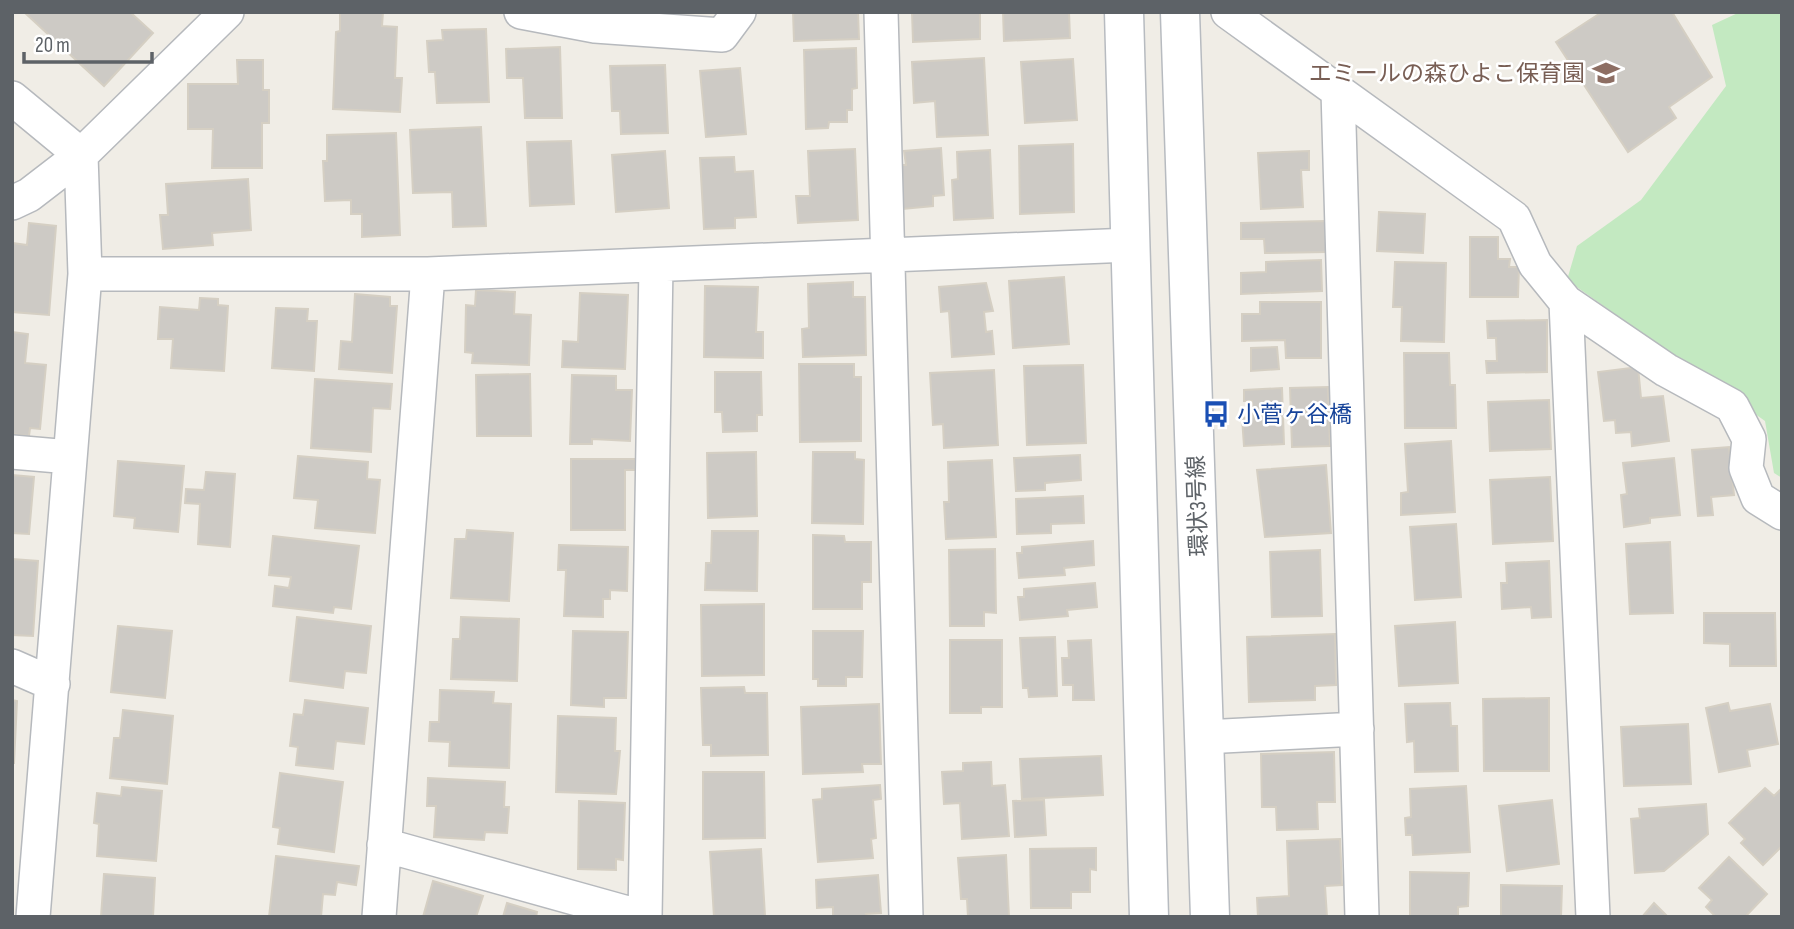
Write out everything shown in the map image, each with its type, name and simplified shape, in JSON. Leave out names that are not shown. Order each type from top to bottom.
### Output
[{"type":"street","points":[[12,203],[29,195],[80,155],[227,12]]},
{"type":"street","points":[[521,12],[595,26],[722,35],[739,12]]},
{"type":"street","points":[[881,12],[906,917]]},
{"type":"street","points":[[1124,12],[1149,917]]},
{"type":"street","name":"環状3号線","points":[[1180,12],[1210,917]]},
{"type":"street","points":[[1228,12],[1514,218],[1535,264],[1566,302],[1666,370],[1732,406],[1749,439],[1746,468],[1758,498],[1782,513]]},
{"type":"street","points":[[1338,91],[1362,917]]},
{"type":"street","points":[[12,97],[80,155],[85,274],[33,917]]},
{"type":"street","points":[[85,274],[428,274],[1130,245]]},
{"type":"street","points":[[384,845],[643,917],[656,265]]},
{"type":"street","points":[[379,917],[428,274]]},
{"type":"street","points":[[1566,302],[1593,917]]},
{"type":"street","points":[[12,452],[70,457]]},
{"type":"street","points":[[12,666],[53,684]]},
{"type":"street","points":[[1205,737],[1357,729]]},
{"type":"green space","points":[[1740,12],[1782,12],[1782,478],[1774,473],[1765,421],[1567,280],[1577,246],[1641,200],[1726,86],[1712,25]]},
{"type":"building","points":[[24,12],[130,12],[153,33],[104,86]]},
{"type":"building","points":[[340,12],[383,12],[382,26],[397,27],[395,78],[402,78],[400,112],[333,109],[336,32],[340,31]]},
{"type":"building","points":[[793,12],[858,12],[859,39],[794,41]]},
{"type":"building","points":[[912,12],[980,12],[980,39],[913,42]]},
{"type":"building","points":[[1003,12],[1069,12],[1070,38],[1004,41]]},
{"type":"building","points":[[1602,12],[1672,12],[1712,77],[1669,107],[1676,118],[1628,152],[1556,42]]},
{"type":"building","points":[[486,29],[489,102],[437,103],[435,72],[429,72],[427,41],[443,40],[442,30]]},
{"type":"building","points":[[560,47],[562,118],[525,118],[523,78],[507,78],[506,49]]},
{"type":"building","points":[[856,48],[857,88],[852,89],[852,110],[847,110],[847,122],[829,122],[828,128],[806,129],[804,50]]},
{"type":"building","points":[[984,58],[988,135],[937,137],[935,101],[914,103],[912,62]]},
{"type":"building","points":[[1073,59],[1077,120],[1025,123],[1021,62]]},
{"type":"building","points":[[237,60],[263,60],[263,90],[269,90],[269,123],[262,123],[262,168],[212,168],[213,129],[188,129],[188,84],[238,84]]},
{"type":"building","points":[[665,65],[668,133],[621,134],[620,111],[612,111],[610,66]]},
{"type":"building","points":[[740,68],[746,134],[706,137],[700,71]]},
{"type":"building","points":[[481,127],[486,226],[453,227],[452,192],[413,193],[410,130]]},
{"type":"building","points":[[396,133],[400,235],[362,237],[362,214],[351,214],[351,200],[325,201],[323,161],[327,161],[327,135]]},
{"type":"building","points":[[571,141],[574,204],[530,206],[527,142]]},
{"type":"building","points":[[1073,144],[1074,212],[1020,214],[1019,146]]},
{"type":"building","points":[[941,148],[944,195],[933,196],[933,206],[903,209],[899,165],[906,165],[904,151]]},
{"type":"building","points":[[855,149],[858,220],[798,223],[796,196],[810,196],[808,151]]},
{"type":"building","points":[[990,150],[993,218],[954,220],[952,180],[958,179],[957,152]]},
{"type":"building","points":[[665,151],[669,208],[616,212],[612,155]]},
{"type":"building","points":[[1309,151],[1309,170],[1301,170],[1303,207],[1261,209],[1258,153]]},
{"type":"building","points":[[734,157],[735,172],[753,171],[756,217],[735,218],[735,228],[704,229],[700,158]]},
{"type":"building","points":[[248,179],[251,230],[212,233],[213,245],[163,249],[160,215],[168,215],[166,184]]},
{"type":"building","points":[[1379,212],[1425,214],[1423,253],[1377,251]]},
{"type":"building","points":[[1325,221],[1326,252],[1265,253],[1264,239],[1241,239],[1241,223]]},
{"type":"building","points":[[29,223],[56,226],[49,315],[12,312],[12,243],[27,245]]},
{"type":"building","points":[[1470,237],[1498,237],[1498,259],[1510,259],[1509,267],[1519,267],[1518,297],[1470,297]]},
{"type":"building","points":[[1321,260],[1322,291],[1241,294],[1241,273],[1266,272],[1266,262]]},
{"type":"building","points":[[1395,262],[1446,263],[1444,342],[1401,341],[1402,307],[1393,307]]},
{"type":"building","points":[[1064,277],[1069,344],[1013,348],[1009,281]]},
{"type":"building","points":[[853,282],[853,297],[865,297],[866,355],[803,357],[802,329],[809,328],[808,284]]},
{"type":"building","points":[[986,283],[993,311],[984,312],[986,332],[992,331],[994,354],[952,357],[949,311],[941,312],[939,287]]},
{"type":"building","points":[[705,286],[758,287],[756,332],[763,332],[763,358],[704,357]]},
{"type":"building","points":[[476,290],[515,292],[514,314],[531,315],[529,365],[472,363],[473,353],[465,352],[466,305],[475,306]]},
{"type":"building","points":[[580,293],[628,295],[625,369],[562,367],[563,341],[578,342]]},
{"type":"building","points":[[355,294],[390,297],[390,306],[397,306],[392,373],[339,369],[341,341],[352,342]]},
{"type":"building","points":[[200,298],[218,299],[218,305],[228,306],[224,371],[171,368],[173,339],[158,339],[160,307],[199,310]]},
{"type":"building","points":[[1260,302],[1321,302],[1321,358],[1286,358],[1285,340],[1242,341],[1242,314],[1260,314]]},
{"type":"building","points":[[276,308],[308,309],[307,321],[317,321],[314,371],[272,368]]},
{"type":"building","points":[[1547,320],[1547,372],[1487,373],[1486,361],[1497,361],[1496,338],[1488,338],[1487,321]]},
{"type":"building","points":[[12,332],[28,334],[25,363],[46,365],[40,429],[30,428],[29,436],[12,434]]},
{"type":"building","points":[[1277,347],[1279,369],[1251,371],[1251,348]]},
{"type":"building","points":[[1404,353],[1449,353],[1450,385],[1455,385],[1456,428],[1405,428]]},
{"type":"building","points":[[799,364],[854,364],[854,377],[861,377],[861,441],[800,442]]},
{"type":"building","points":[[1083,365],[1086,443],[1027,445],[1024,366]]},
{"type":"building","points":[[1638,367],[1641,398],[1663,396],[1669,441],[1632,446],[1631,432],[1616,433],[1615,420],[1604,421],[1598,372]]},
{"type":"building","points":[[994,370],[998,445],[944,448],[943,424],[933,425],[930,373]]},
{"type":"building","points":[[715,372],[761,372],[762,415],[757,415],[757,431],[723,432],[722,412],[715,412]]},
{"type":"building","points":[[530,374],[531,436],[477,436],[476,375]]},
{"type":"building","points":[[572,375],[616,376],[616,390],[632,390],[630,441],[592,439],[592,444],[570,444]]},
{"type":"building","points":[[315,379],[392,384],[390,409],[373,408],[371,452],[311,448]]},
{"type":"building","points":[[1328,387],[1330,446],[1292,447],[1290,388]]},
{"type":"building","points":[[1282,388],[1284,444],[1244,446],[1242,418],[1253,417],[1252,401],[1244,401],[1244,390]]},
{"type":"building","points":[[1549,400],[1551,449],[1490,451],[1488,402]]},
{"type":"building","points":[[1451,441],[1455,512],[1401,515],[1401,493],[1408,492],[1405,444]]},
{"type":"building","points":[[1729,447],[1734,495],[1711,497],[1713,515],[1698,516],[1692,450]]},
{"type":"building","points":[[756,452],[757,516],[708,518],[707,453]]},
{"type":"building","points":[[813,452],[855,452],[855,459],[864,460],[863,524],[812,523]]},
{"type":"building","points":[[1080,455],[1081,480],[1045,483],[1045,490],[1016,491],[1014,458]]},
{"type":"building","points":[[298,456],[368,462],[367,479],[380,480],[375,533],[315,528],[318,500],[294,498]]},
{"type":"building","points":[[1674,458],[1680,515],[1650,518],[1650,523],[1624,527],[1621,495],[1627,494],[1623,463]]},
{"type":"building","points":[[571,459],[635,459],[635,470],[625,470],[625,530],[571,530]]},
{"type":"building","points":[[992,460],[996,537],[946,539],[944,502],[949,502],[948,462]]},
{"type":"building","points":[[118,461],[184,466],[178,532],[134,528],[135,518],[114,516]]},
{"type":"building","points":[[1326,465],[1331,533],[1265,537],[1257,470]]},
{"type":"building","points":[[206,472],[235,474],[230,547],[198,544],[200,504],[185,503],[186,489],[204,490]]},
{"type":"building","points":[[12,475],[34,477],[29,534],[12,533]]},
{"type":"building","points":[[1550,477],[1553,541],[1493,544],[1490,480]]},
{"type":"building","points":[[1083,496],[1084,523],[1051,524],[1051,533],[1017,534],[1016,499]]},
{"type":"building","points":[[1456,524],[1461,597],[1415,600],[1410,527]]},
{"type":"building","points":[[467,530],[513,533],[509,601],[451,598],[455,539],[466,539]]},
{"type":"building","points":[[712,531],[758,531],[757,591],[705,590],[706,563],[711,563]]},
{"type":"building","points":[[813,535],[844,536],[845,542],[871,542],[871,582],[862,582],[862,609],[813,609]]},
{"type":"building","points":[[273,536],[359,546],[351,609],[334,607],[333,613],[273,606],[275,586],[289,588],[291,577],[269,575]]},
{"type":"building","points":[[1093,541],[1094,565],[1064,568],[1065,575],[1019,578],[1017,553],[1022,553],[1022,547]]},
{"type":"building","points":[[1670,542],[1673,613],[1630,614],[1626,544]]},
{"type":"building","points":[[559,545],[628,547],[627,591],[610,590],[610,599],[603,599],[603,617],[564,616],[566,570],[558,570]]},
{"type":"building","points":[[995,549],[996,613],[984,612],[984,626],[950,626],[949,550]]},
{"type":"building","points":[[1320,550],[1322,616],[1272,617],[1270,552]]},
{"type":"building","points":[[12,559],[38,561],[33,636],[12,635]]},
{"type":"building","points":[[1549,561],[1551,617],[1532,618],[1531,607],[1502,609],[1501,583],[1507,583],[1506,563]]},
{"type":"building","points":[[1095,583],[1097,607],[1067,610],[1068,616],[1020,620],[1018,597],[1024,597],[1024,589]]},
{"type":"building","points":[[764,604],[764,675],[702,676],[701,605]]},
{"type":"building","points":[[1704,613],[1775,613],[1776,666],[1730,666],[1730,644],[1704,643]]},
{"type":"building","points":[[297,617],[371,626],[366,673],[345,671],[343,688],[290,681]]},
{"type":"building","points":[[461,617],[519,619],[517,681],[451,679],[453,639],[460,639]]},
{"type":"building","points":[[1455,622],[1458,683],[1399,686],[1395,626]]},
{"type":"building","points":[[118,626],[172,631],[165,698],[111,692]]},
{"type":"building","points":[[573,631],[628,632],[626,698],[604,698],[604,707],[571,705]]},
{"type":"building","points":[[813,631],[863,631],[862,677],[846,677],[846,686],[818,686],[818,679],[813,679]]},
{"type":"building","points":[[1335,634],[1336,685],[1315,686],[1315,700],[1249,702],[1247,637]]},
{"type":"building","points":[[1055,637],[1057,696],[1029,697],[1028,688],[1023,688],[1020,638]]},
{"type":"building","points":[[950,640],[1002,640],[1002,707],[981,707],[981,713],[950,713]]},
{"type":"building","points":[[1091,640],[1094,700],[1073,700],[1073,685],[1063,685],[1062,658],[1069,658],[1068,641]]},
{"type":"building","points":[[744,687],[745,693],[767,693],[768,755],[711,756],[711,745],[703,745],[701,688]]},
{"type":"building","points":[[440,690],[494,692],[493,703],[511,704],[509,768],[449,766],[450,742],[429,741],[430,722],[439,722]]},
{"type":"building","points":[[1549,698],[1549,771],[1484,771],[1483,699]]},
{"type":"building","points":[[12,700],[17,701],[14,763],[12,763]]},
{"type":"building","points":[[305,700],[368,708],[364,744],[336,741],[333,769],[296,765],[298,747],[290,746],[294,714],[303,715]]},
{"type":"building","points":[[1450,703],[1451,726],[1457,726],[1458,771],[1415,772],[1414,741],[1407,742],[1405,704]]},
{"type":"building","points":[[1728,703],[1730,711],[1770,704],[1778,744],[1747,750],[1750,766],[1719,772],[1706,708]]},
{"type":"building","points":[[879,704],[881,764],[862,764],[863,772],[803,774],[801,707]]},
{"type":"building","points":[[123,710],[173,716],[167,784],[110,778],[114,738],[120,738]]},
{"type":"building","points":[[558,716],[616,718],[615,751],[620,751],[616,794],[556,792]]},
{"type":"building","points":[[1688,724],[1691,784],[1624,786],[1621,727]]},
{"type":"building","points":[[1334,752],[1335,802],[1317,802],[1318,829],[1277,830],[1276,807],[1262,807],[1261,754]]},
{"type":"building","points":[[1101,756],[1103,795],[1022,799],[1020,759]]},
{"type":"building","points":[[991,762],[992,786],[1005,785],[1009,836],[962,839],[960,803],[944,804],[942,772],[963,771],[963,763]]},
{"type":"building","points":[[703,772],[764,772],[765,838],[703,839]]},
{"type":"building","points":[[280,773],[343,782],[334,852],[278,844],[280,828],[273,827]]},
{"type":"building","points":[[428,778],[505,782],[504,807],[509,807],[507,833],[485,832],[484,840],[434,837],[436,806],[427,806]]},
{"type":"building","points":[[880,785],[881,799],[873,800],[876,838],[871,839],[873,858],[818,862],[813,800],[822,799],[822,789]]},
{"type":"building","points":[[1466,786],[1470,852],[1413,855],[1412,835],[1406,835],[1405,818],[1411,817],[1410,789]]},
{"type":"building","points":[[122,787],[162,791],[156,861],[97,856],[99,824],[94,823],[97,793],[121,796]]},
{"type":"building","points":[[1765,788],[1774,796],[1782,788],[1782,846],[1763,865],[1741,843],[1745,839],[1729,823]]},
{"type":"building","points":[[1044,800],[1046,835],[1015,837],[1013,801]]},
{"type":"building","points":[[1552,800],[1559,864],[1507,871],[1499,806]]},
{"type":"building","points":[[579,801],[625,803],[623,860],[616,859],[616,870],[578,869]]},
{"type":"building","points":[[1706,804],[1708,834],[1664,871],[1635,873],[1631,819],[1640,818],[1639,809]]},
{"type":"building","points":[[1340,839],[1342,885],[1325,886],[1327,917],[1258,917],[1257,898],[1289,896],[1287,841]]},
{"type":"building","points":[[1096,848],[1096,870],[1090,869],[1090,892],[1071,892],[1071,908],[1031,908],[1030,849]]},
{"type":"building","points":[[761,849],[765,916],[714,917],[710,852]]},
{"type":"building","points":[[1006,855],[1009,917],[968,917],[967,899],[961,899],[958,858]]},
{"type":"building","points":[[276,856],[359,866],[356,885],[337,882],[335,895],[323,894],[321,917],[269,917]]},
{"type":"building","points":[[1729,857],[1767,894],[1745,917],[1716,917],[1706,907],[1712,900],[1699,888]]},
{"type":"building","points":[[1410,872],[1469,873],[1468,906],[1458,907],[1458,917],[1410,917]]},
{"type":"building","points":[[104,874],[155,878],[153,917],[101,917]]},
{"type":"building","points":[[878,875],[881,913],[866,914],[867,917],[833,917],[833,907],[817,908],[816,880]]},
{"type":"building","points":[[433,881],[483,896],[476,917],[423,917]]},
{"type":"building","points":[[1501,885],[1562,886],[1561,917],[1501,917]]},
{"type":"building","points":[[507,903],[537,912],[536,917],[503,917]]},
{"type":"building","points":[[1654,903],[1668,917],[1642,917]]},
{"type":"place","name":"エミールの森ひよこ保育園","points":[[1606,73]]},
{"type":"place","name":"小菅ヶ谷橋","points":[[1216,414]]}]
